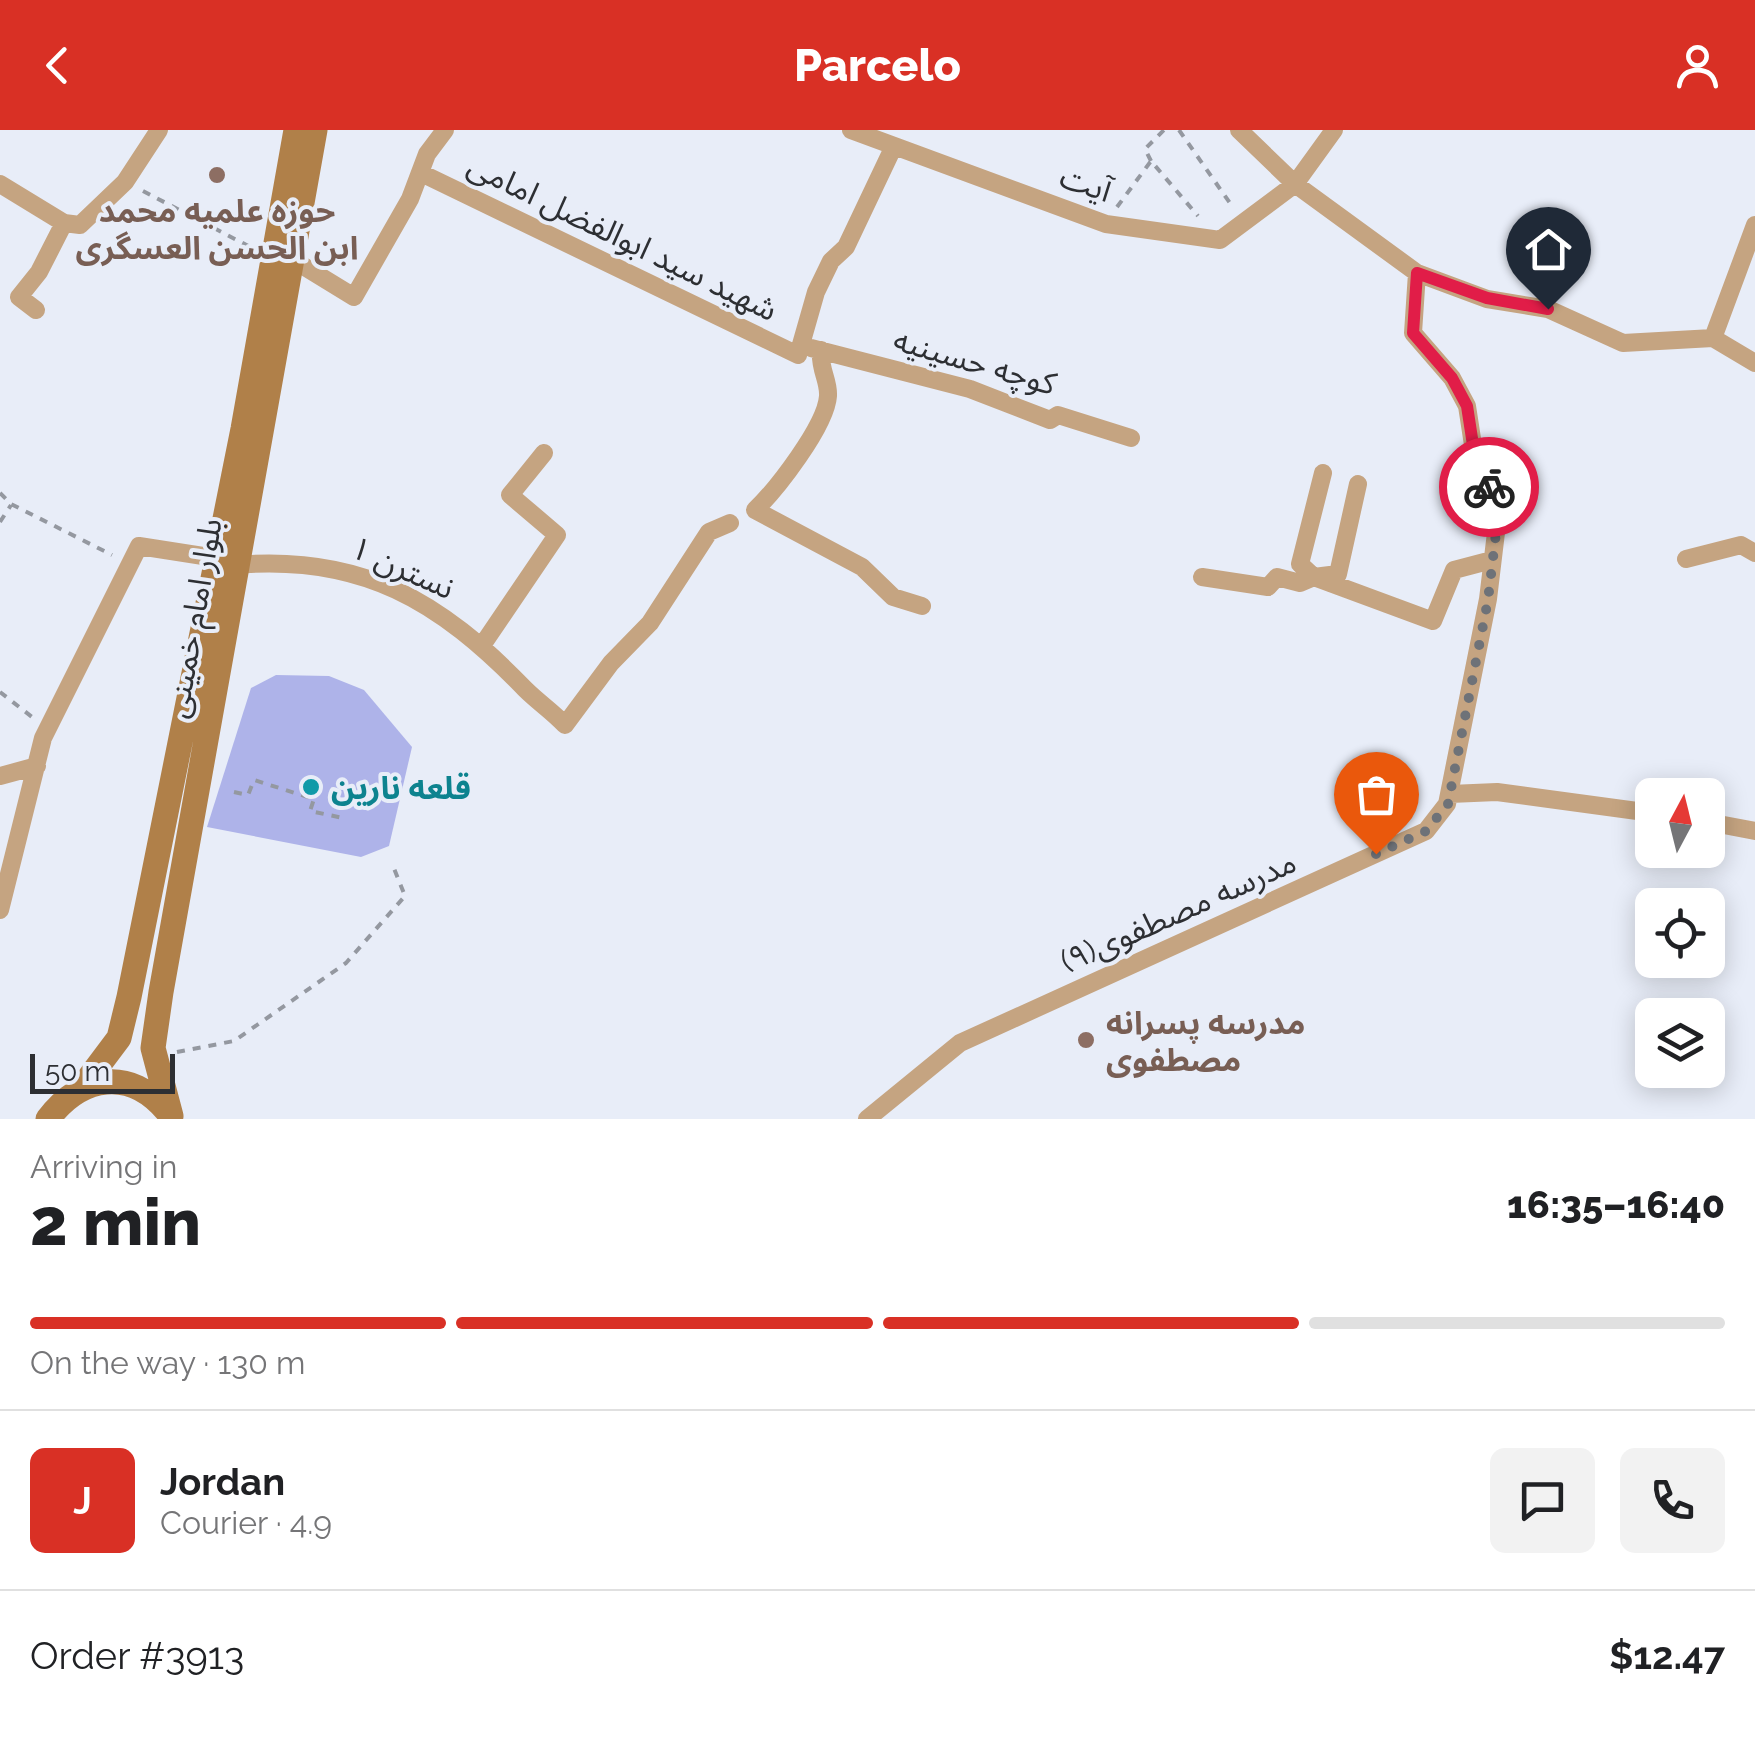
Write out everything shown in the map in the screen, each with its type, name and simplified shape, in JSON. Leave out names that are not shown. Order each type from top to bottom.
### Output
[{"type":"main road","name":"بلوار امام خمینی","points":[[283,259],[296,130]]},
{"type":"main road","name":"بلوار امام خمینی","points":[[48,1119],[83,1086],[119,1038],[225,562],[283,259],[315,130]]},
{"type":"main road","name":"بلوار امام خمینی","points":[[172,1118],[155,1060],[160,992],[225,562]]},
{"type":"main road","points":[[83,1086],[107,1080],[131,1082],[153,1094],[172,1118]]},
{"type":"street","points":[[0,184],[64,224],[80,226],[125,182],[160,130]]},
{"type":"street","points":[[283,259],[354,297],[421,173],[427,154],[445,130]]},
{"type":"street","name":"آیت","points":[[851,130],[1106,224],[1220,240],[1295,184],[1334,130]]},
{"type":"street","points":[[1239,130],[1295,184],[1417,273],[1487,298],[1548,309],[1624,343],[1714,338],[1755,363]]},
{"type":"street","points":[[799,351],[816,292],[831,261],[846,247],[892,148]]},
{"type":"street","name":"شهید سید ابوالفضل امامی","points":[[421,173],[799,351]]},
{"type":"street","points":[[36,310],[19,297],[39,272],[64,224]]},
{"type":"street","points":[[1714,338],[1755,225]]},
{"type":"street","name":"مدرسه مصطفوی(۹)","points":[[867,1119],[960,1043],[1426,831],[1450,794],[1498,516],[1475,458],[1467,406],[1452,378],[1413,333],[1417,273]]},
{"type":"street","points":[[821,350],[819,370],[828,385],[821,420],[754,510],[862,567],[893,597],[922,606]]},
{"type":"street","name":"کوچه حسینیه","points":[[799,351],[821,350],[970,390],[1050,420],[1058,415],[1131,438]]},
{"type":"street","points":[[481,647],[556,535],[510,495],[544,454]]},
{"type":"street","points":[[1323,474],[1300,564],[1314,577],[1433,621],[1454,570],[1492,560]]},
{"type":"street","points":[[1202,577],[1268,587],[1276,577],[1300,583],[1338,574],[1358,484]]},
{"type":"street","name":"نسترن ۱","points":[[130,564],[139,546],[225,562],[305,562],[338,567],[424,604],[454,622],[565,725],[611,664],[650,624],[708,532],[730,522]]},
{"type":"street","points":[[1686,558],[1741,545],[1755,552]]},
{"type":"street","points":[[0,910],[48,728],[130,564]]},
{"type":"street","points":[[0,776],[37,766]]},
{"type":"street","points":[[1450,794],[1497,792],[1635,811]]},
{"type":"street","points":[[1725,825],[1755,831]]},
{"type":"path","points":[[1164,130],[1145,149],[1198,216]]},
{"type":"path","points":[[1180,130],[1243,222]]},
{"type":"path","points":[[1106,224],[1151,160]]},
{"type":"path","points":[[125,182],[283,259]]},
{"type":"path","points":[[0,493],[11,504],[130,564]]},
{"type":"path","points":[[0,522],[11,504]]},
{"type":"path","points":[[0,692],[48,728]]},
{"type":"path","points":[[234,792],[248,796],[254,780],[314,799],[310,811],[343,818]]},
{"type":"path","points":[[155,1060],[234,1040],[346,963],[404,896],[393,866]]},
{"type":"building","name":"قلعه نارین","points":[[276,675],[329,676],[364,690],[412,747],[389,846],[361,857],[207,827],[251,688]]},
{"type":"way so far","points":[[1376,854],[1426,831],[1448,804],[1473,656],[1488,600],[1498,516],[1489,487]]},
{"type":"place","name":"حوزه علمیه محمد ابن الحسن العسگری","points":[[217,175]]},
{"type":"place","name":"قلعه نارین","points":[[311,787]]},
{"type":"place","name":"مدرسه پسرانه مصطفوی","points":[[1086,1040]]},
{"type":"route","points":[[1489,487],[1475,458],[1467,406],[1452,378],[1413,333],[1417,273],[1487,298],[1548,309]]}]
